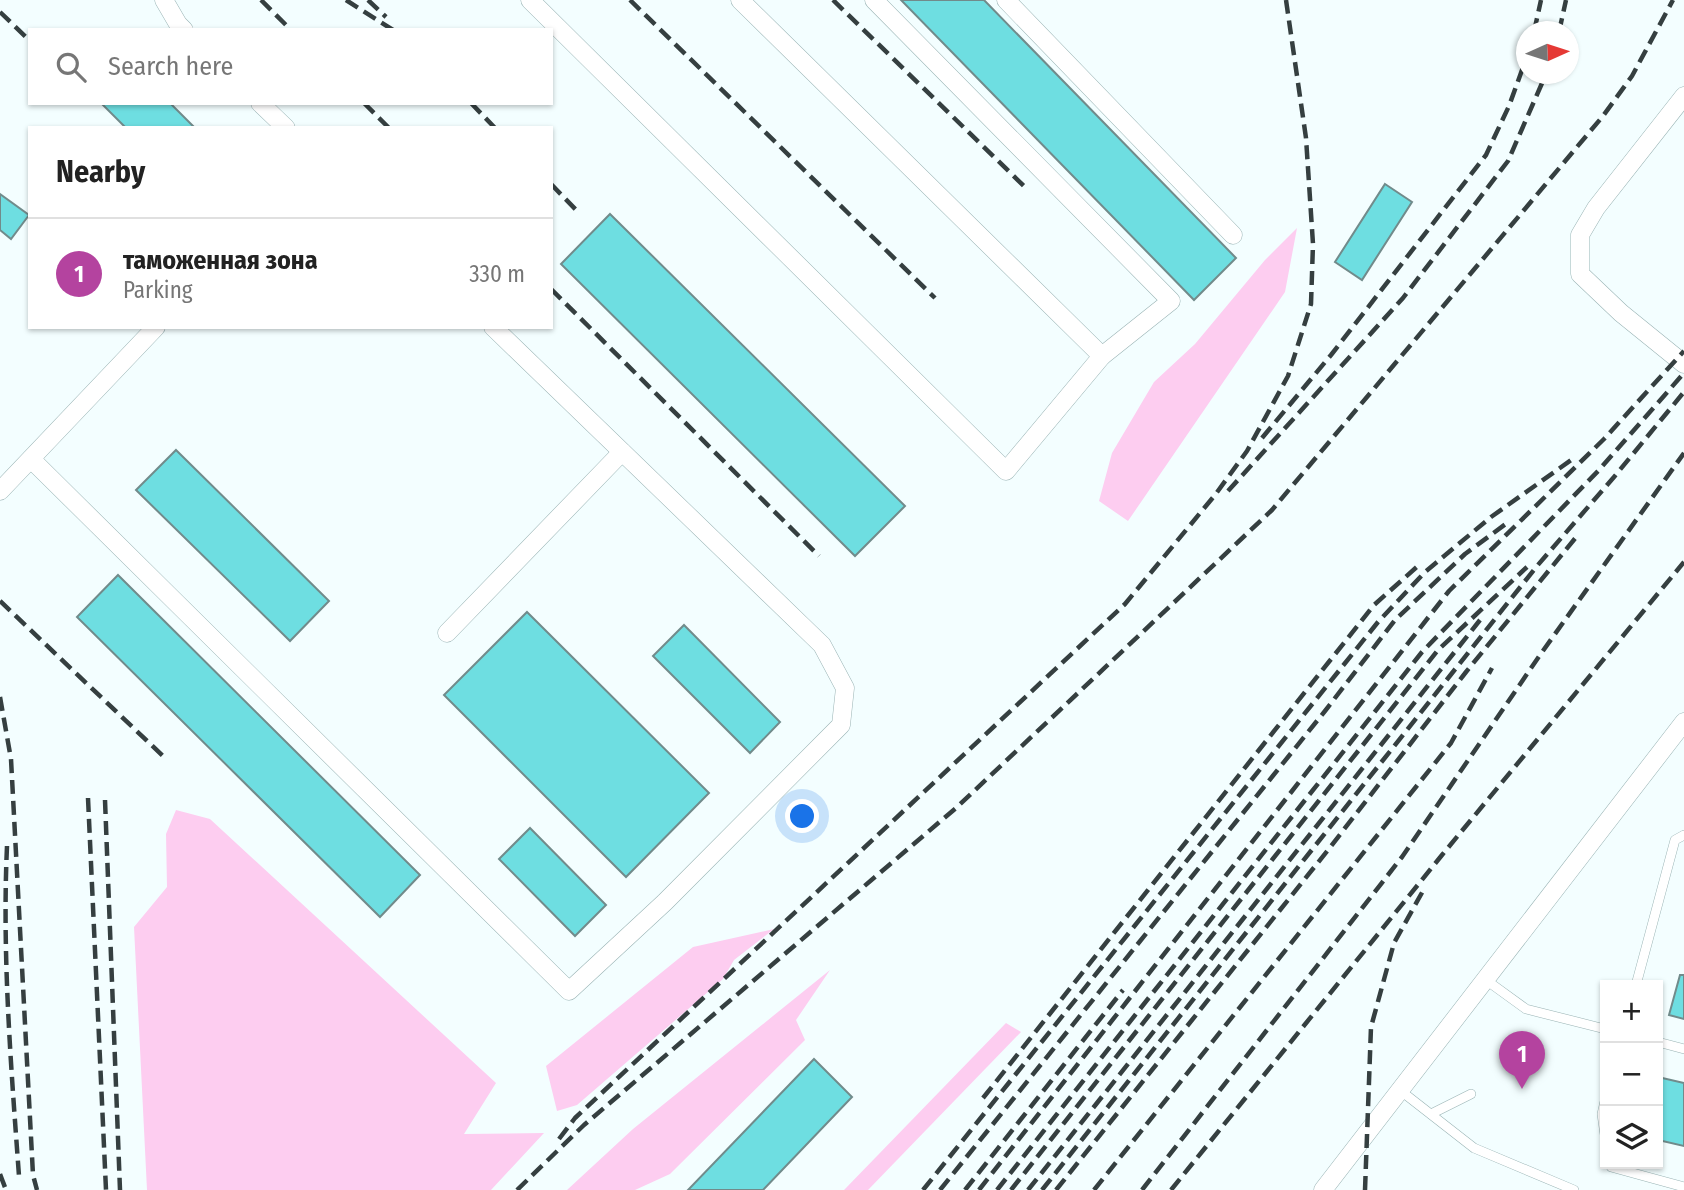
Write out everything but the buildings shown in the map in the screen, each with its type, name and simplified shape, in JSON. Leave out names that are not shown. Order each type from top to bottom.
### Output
[{"type":"street","points":[[164,0],[182,28]]},
{"type":"street","points":[[530,0],[1006,471],[1102,356],[1171,301],[874,0]]},
{"type":"street","points":[[740,0],[1102,356]]},
{"type":"street","points":[[1006,0],[1233,235]]},
{"type":"street","points":[[1684,96],[1596,208],[1580,235],[1580,274],[1621,313],[1684,364]]},
{"type":"street","points":[[262,105],[284,126]]},
{"type":"street","points":[[0,491],[154,329]]},
{"type":"street","points":[[31,458],[569,991],[665,902],[841,725],[845,688],[822,645],[495,329]]},
{"type":"street","points":[[447,633],[622,452]]},
{"type":"street","points":[[1323,1190],[1684,722]]},
{"type":"lane","points":[[1637,980],[1675,840],[1684,835]]},
{"type":"lane","points":[[1486,980],[1526,1009],[1600,1028]]},
{"type":"lane","points":[[1662,1043],[1684,1049]]},
{"type":"lane","points":[[1401,1091],[1474,1148],[1574,1190]]},
{"type":"lane","points":[[1431,1114],[1471,1094]]},
{"type":"lane","points":[[1618,1169],[1684,1187]]},
{"type":"shaded area","points":[[1297,228],[1285,292],[1128,521],[1099,501],[1112,453],[1154,382],[1195,344],[1265,260]]},
{"type":"shaded area","points":[[176,810],[210,819],[496,1083],[464,1134],[544,1133],[491,1190],[147,1190],[134,927],[167,887],[166,834]]},
{"type":"shaded area","points":[[774,929],[734,960],[723,979],[577,1105],[557,1111],[546,1066],[693,947]]},
{"type":"shaded area","points":[[830,970],[796,1020],[805,1040],[670,1174],[635,1190],[567,1190],[633,1129]]},
{"type":"shaded area","points":[[1006,1023],[1021,1032],[868,1190],[844,1190]]},
{"type":"railway","points":[[261,0],[289,28]]},
{"type":"railway","points":[[346,0],[390,28]]},
{"type":"railway","points":[[368,0],[386,17]]},
{"type":"railway","points":[[630,0],[935,298]]},
{"type":"railway","points":[[833,0],[1028,190]]},
{"type":"railway","points":[[559,1139],[575,1118],[1125,604],[1215,495],[1247,451],[1288,376],[1311,304],[1313,244],[1306,138],[1286,0]]},
{"type":"railway","points":[[1536,21],[1541,0]]},
{"type":"railway","points":[[1561,21],[1566,0]]},
{"type":"railway","points":[[517,1190],[584,1125],[956,808],[1272,510],[1603,116],[1632,76],[1673,0]]},
{"type":"railway","points":[[0,12],[26,37]]},
{"type":"railway","points":[[1262,438],[1331,355],[1486,155],[1517,84]]},
{"type":"railway","points":[[1228,491],[1403,298],[1508,161],[1542,84]]},
{"type":"railway","points":[[366,105],[387,126]]},
{"type":"railway","points":[[473,105],[493,126]]},
{"type":"railway","points":[[553,186],[580,214]]},
{"type":"railway","points":[[553,291],[819,556]]},
{"type":"railway","points":[[979,1190],[1449,591],[1604,439],[1684,351]]},
{"type":"railway","points":[[997,1190],[1422,652],[1599,470],[1684,373]]},
{"type":"railway","points":[[1042,1190],[1537,566],[1684,392]]},
{"type":"railway","points":[[1142,1190],[1402,857],[1540,655],[1684,453]]},
{"type":"railway","points":[[923,1190],[1378,622],[1425,572],[1491,517],[1574,458]]},
{"type":"railway","points":[[940,1190],[1395,620],[1465,554],[1507,523]]},
{"type":"railway","points":[[1056,1190],[1577,536]]},
{"type":"railway","points":[[1171,1190],[1684,562]]},
{"type":"railway","points":[[983,1098],[1374,605],[1419,565]]},
{"type":"railway","points":[[1011,1190],[1438,650],[1527,567]]},
{"type":"railway","points":[[0,601],[164,757]]},
{"type":"railway","points":[[1028,1190],[1480,620]]},
{"type":"railway","points":[[1094,1190],[1451,743],[1492,668]]},
{"type":"railway","points":[[0,697],[11,759],[33,1175],[37,1190]]},
{"type":"railway","points":[[88,798],[106,1190]]},
{"type":"railway","points":[[105,800],[120,1190]]},
{"type":"railway","points":[[7,846],[6,970],[19,1176]]},
{"type":"railway","points":[[1365,1190],[1371,1027],[1394,943],[1424,889]]},
{"type":"railway","points":[[965,1190],[1123,990]]},
{"type":"railway","points":[[0,1174],[6,1190]]},
{"type":"place","name":"таможенная зона","points":[[1522,1089]]}]
